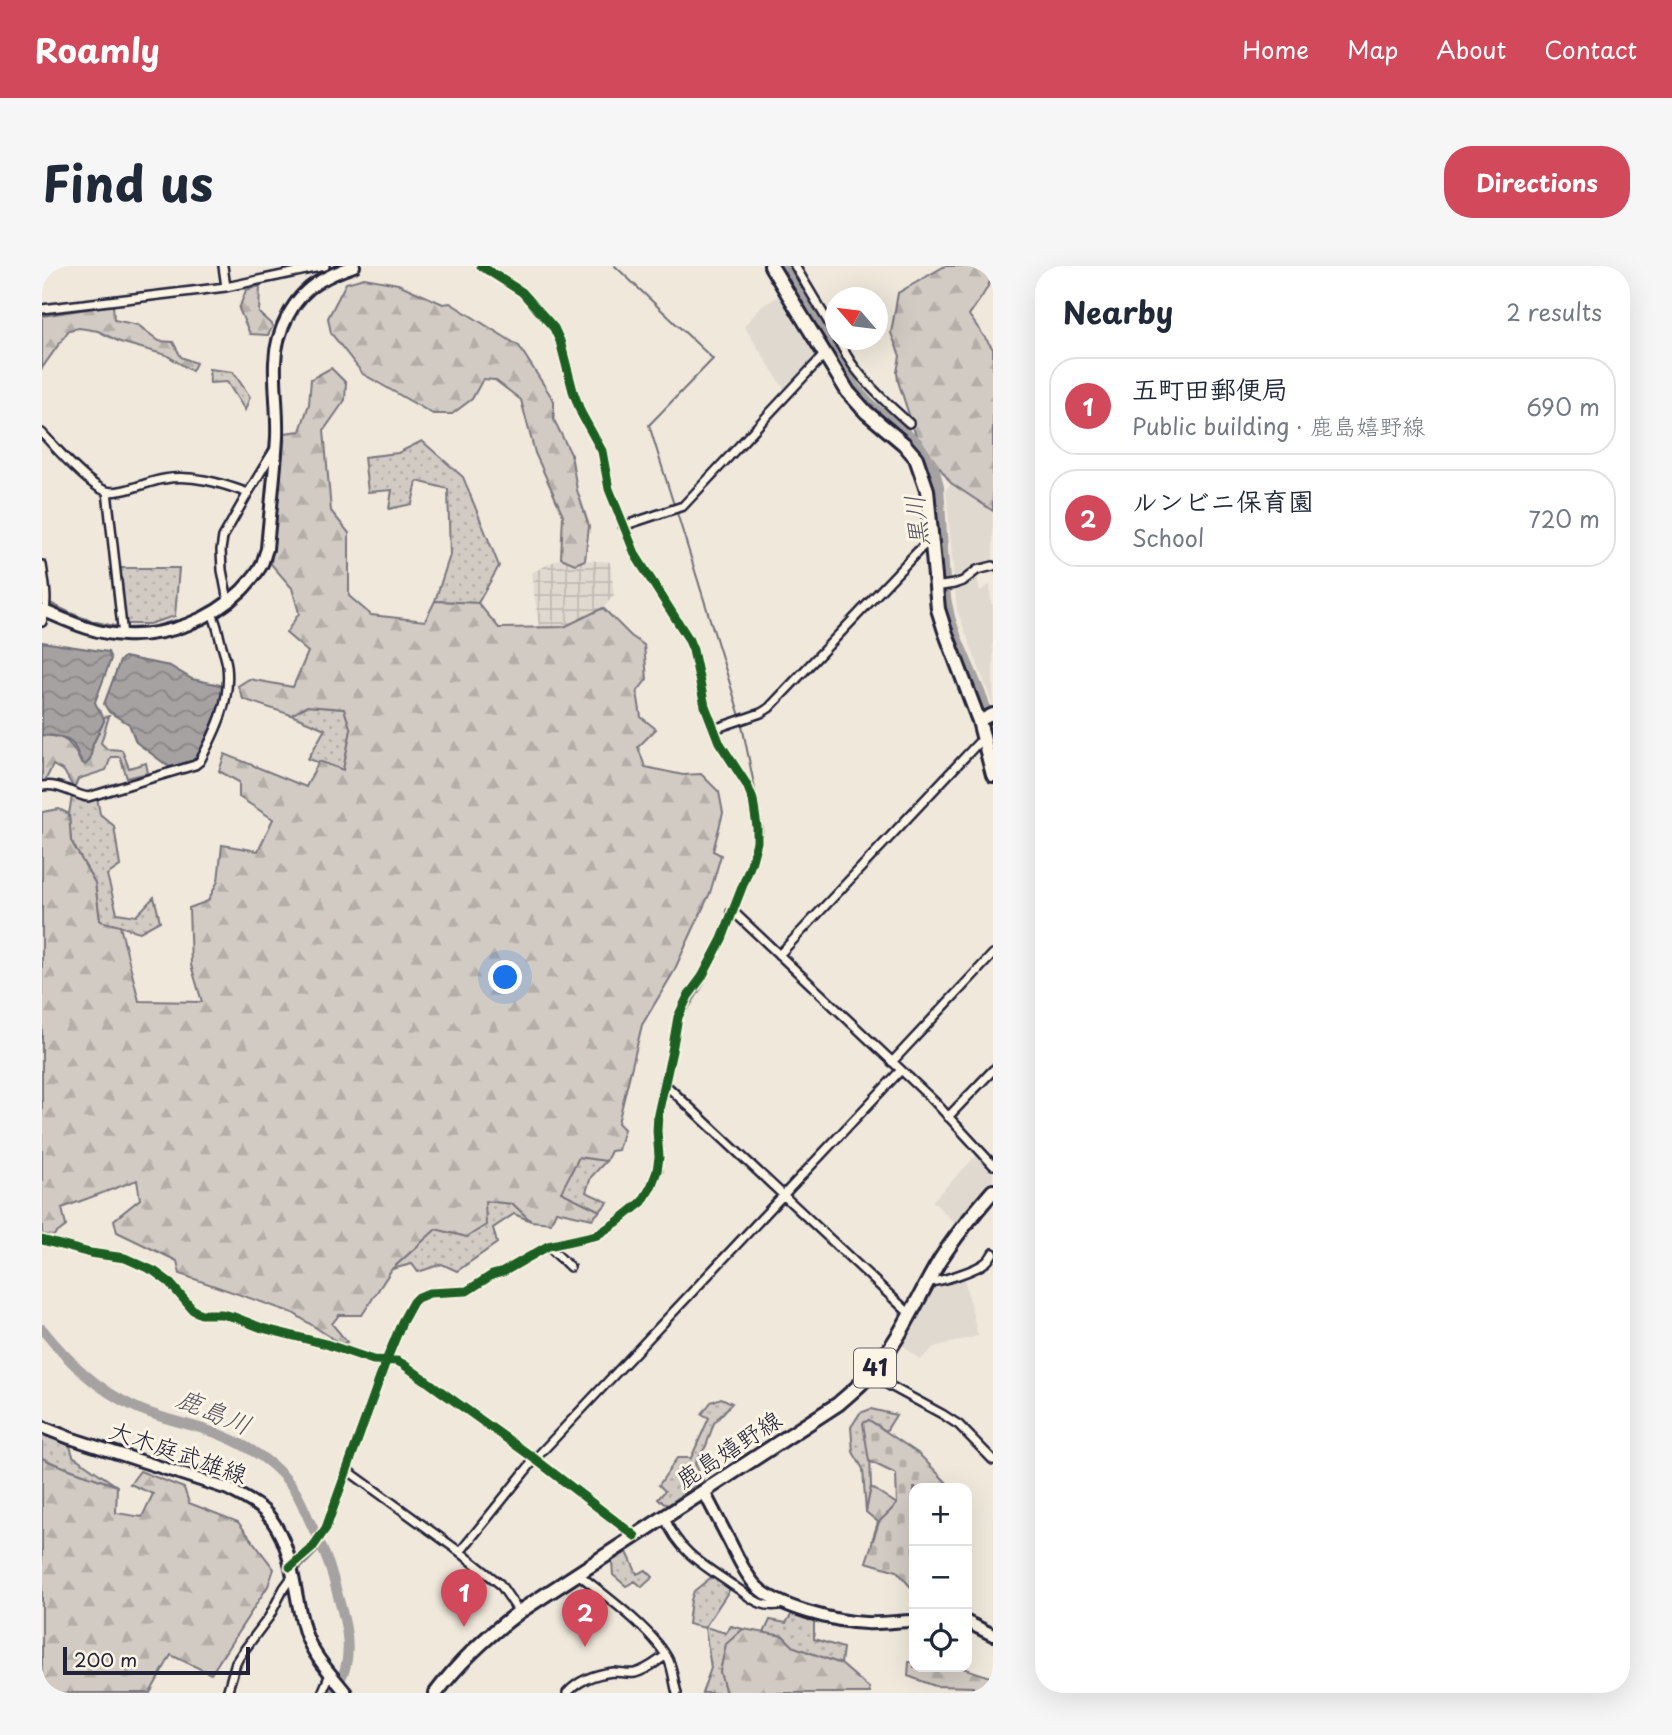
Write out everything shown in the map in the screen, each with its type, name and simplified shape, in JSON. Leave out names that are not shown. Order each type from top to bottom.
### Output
[{"type":"main road","points":[[771,266],[848,392],[916,458],[927,490],[938,609],[979,721],[993,775]]},
{"type":"main road","points":[[43,614],[97,631],[123,635],[154,634],[187,626],[212,613],[251,580],[267,549],[276,447],[275,363],[281,332],[304,293],[318,281],[344,267]]},
{"type":"main road","points":[[979,721],[993,714]]},
{"type":"main road","name":"鹿島嬉野線","points":[[436,1693],[470,1653],[519,1612],[838,1404],[870,1375],[900,1332],[941,1259],[993,1191]]},
{"type":"main road","name":"大木庭武雄線","points":[[42,1427],[228,1489],[265,1512],[286,1544],[307,1637],[316,1657],[346,1693]]},
{"type":"main road","points":[[704,1492],[747,1574],[757,1587],[783,1604],[847,1622],[909,1621]]},
{"type":"main road","points":[[972,1624],[993,1635]]},
{"type":"street","points":[[223,266],[226,288]]},
{"type":"street","points":[[42,309],[226,288],[325,266]]},
{"type":"street","points":[[227,1693],[236,1662],[269,1617],[291,1572],[326,1528],[386,1361],[413,1302],[429,1293],[467,1291],[548,1246],[597,1235],[642,1202],[657,1171],[658,1114],[678,1017],[722,939],[757,842],[753,800],[747,785],[719,742],[705,706],[688,638],[641,565],[624,526],[609,489],[603,451],[581,412],[554,328],[522,292],[481,266]]},
{"type":"street","points":[[795,266],[825,317]]},
{"type":"street","points":[[843,350],[851,366],[909,423]]},
{"type":"street","points":[[624,526],[683,506],[824,355]]},
{"type":"street","points":[[42,433],[88,479],[107,491],[118,491],[165,478],[185,478],[210,481],[248,493]]},
{"type":"street","points":[[228,601],[222,570],[223,537],[276,447]]},
{"type":"street","points":[[107,491],[123,635]]},
{"type":"street","points":[[714,729],[769,708],[932,539]]},
{"type":"street","points":[[42,565],[46,598],[43,614]]},
{"type":"street","points":[[935,587],[954,584],[977,570],[993,566]]},
{"type":"street","points":[[42,786],[65,788],[88,797],[195,765],[200,761],[228,695],[227,667],[219,628],[212,613]]},
{"type":"street","points":[[779,955],[978,743],[984,742]]},
{"type":"street","points":[[732,912],[901,1070],[993,1165]]},
{"type":"street","points":[[892,1062],[993,954]]},
{"type":"street","points":[[460,1552],[534,1459],[901,1070]]},
{"type":"street","points":[[948,1117],[993,1070]]},
{"type":"street","points":[[664,1084],[910,1314]]},
{"type":"street","points":[[42,1240],[90,1253],[124,1258],[154,1271],[169,1282],[193,1310],[201,1314],[234,1317],[262,1328],[326,1344],[373,1360],[397,1361],[415,1371],[635,1536]]},
{"type":"street","points":[[548,1246],[570,1267]]},
{"type":"street","points":[[928,1282],[937,1282],[967,1272],[986,1263],[993,1255]]},
{"type":"street","points":[[870,1375],[959,1425],[993,1460]]},
{"type":"street","points":[[347,1470],[500,1584],[519,1612]]},
{"type":"street","points":[[665,1518],[669,1529],[699,1564],[757,1603],[773,1606],[783,1604]]},
{"type":"street","points":[[577,1573],[649,1634],[668,1659],[677,1693]]},
{"type":"street","points":[[567,1693],[575,1685],[596,1674],[633,1673],[646,1669],[665,1656]]},
{"type":"street","points":[[322,1693],[330,1674]]},
{"type":"shaded area","points":[[781,295],[817,359],[786,392],[744,326],[762,306]]},
{"type":"shaded area","points":[[951,483],[993,511],[993,563],[975,568],[980,591],[990,585],[993,604],[993,705],[957,610],[946,490]]},
{"type":"shaded area","points":[[561,558],[575,564],[585,560],[610,562],[614,595],[603,608],[564,627],[539,627],[531,573]]},
{"type":"shaded area","points":[[978,1154],[993,1171],[993,1180],[955,1223],[932,1201]]},
{"type":"shaded area","points":[[964,1278],[978,1336],[934,1347],[920,1360],[900,1343],[929,1292],[947,1282]]},
{"type":"green space","points":[[945,266],[993,266],[988,286],[969,315],[993,349],[993,511],[951,483],[916,436],[898,381],[900,356],[891,333],[898,293]]},
{"type":"green space","points":[[364,278],[398,284],[443,304],[450,303],[519,346],[554,401],[554,420],[571,454],[577,490],[589,526],[585,560],[575,564],[561,558],[563,515],[535,453],[521,400],[495,380],[483,379],[472,399],[452,414],[433,414],[363,374],[331,333],[328,318],[346,283]]},
{"type":"green space","points":[[260,286],[259,313],[273,326],[268,335],[250,334],[239,309],[246,290]]},
{"type":"green space","points":[[113,305],[114,320],[138,325],[159,341],[173,342],[181,357],[196,363],[192,371],[166,355],[120,342],[98,331],[79,328],[69,330],[42,368],[42,316]]},
{"type":"green space","points":[[331,368],[346,383],[345,400],[324,430],[331,511],[349,533],[349,596],[371,615],[425,621],[435,601],[478,603],[499,628],[564,627],[603,608],[644,645],[647,679],[637,692],[641,717],[656,729],[638,747],[645,767],[683,775],[701,774],[719,792],[723,813],[713,851],[721,855],[710,893],[673,973],[642,1025],[618,1123],[624,1129],[618,1150],[611,1151],[606,1161],[579,1157],[561,1192],[600,1211],[592,1219],[556,1211],[551,1223],[531,1221],[513,1204],[485,1201],[486,1225],[467,1237],[436,1229],[392,1269],[362,1315],[339,1315],[332,1324],[347,1342],[341,1344],[293,1313],[180,1274],[177,1261],[117,1232],[114,1220],[140,1199],[137,1180],[62,1208],[66,1226],[53,1236],[42,1234],[42,812],[59,809],[69,814],[71,841],[95,883],[100,921],[120,926],[139,1001],[202,1002],[191,965],[189,908],[208,901],[218,881],[222,845],[258,851],[273,819],[239,797],[239,782],[219,771],[225,754],[306,787],[319,761],[343,770],[351,730],[344,709],[307,706],[291,715],[243,699],[238,686],[249,679],[293,687],[308,652],[286,633],[299,613],[292,588],[271,564],[285,433],[300,431],[309,404],[311,379]]},
{"type":"green space","points":[[209,369],[233,372],[250,397],[245,410],[227,382],[210,383]]},
{"type":"green space","points":[[422,441],[463,477],[499,566],[478,603],[435,601],[450,555],[448,489],[417,481],[412,504],[389,509],[392,490],[368,492],[364,457],[398,453]]},
{"type":"green space","points":[[119,568],[179,568],[175,616],[149,624],[124,624]]},
{"type":"green space","points":[[307,706],[344,709],[351,730],[343,770],[308,759],[325,729],[291,715]]},
{"type":"green space","points":[[109,716],[101,743],[107,749],[122,750],[129,768],[146,763],[148,773],[127,778],[120,757],[111,757],[106,770],[78,779],[74,789],[64,771],[53,765],[44,783],[42,781],[42,735],[67,741],[81,763],[90,759],[104,717]]},
{"type":"green space","points":[[72,796],[84,802],[97,797],[100,814],[114,826],[120,866],[107,875],[117,913],[136,916],[154,897],[160,921],[140,932],[100,921],[95,883],[71,841],[69,814]]},
{"type":"green space","points":[[579,1157],[606,1161],[591,1177],[586,1192],[608,1202],[600,1211],[560,1192]]},
{"type":"green space","points":[[485,1201],[513,1204],[531,1221],[514,1214],[493,1228],[497,1243],[457,1271],[442,1264],[418,1272],[412,1264],[392,1269],[436,1229],[467,1237]]},
{"type":"green space","points":[[721,1398],[732,1403],[714,1423],[706,1446],[695,1463],[703,1480],[668,1505],[658,1499],[665,1491],[659,1485],[677,1458],[691,1458],[709,1418],[702,1414],[711,1402]]},
{"type":"green space","points":[[871,1409],[896,1415],[886,1431],[869,1420],[871,1487],[866,1512],[863,1469],[853,1452],[851,1427],[860,1413]]},
{"type":"green space","points":[[869,1420],[919,1454],[947,1483],[909,1483],[909,1585],[897,1571],[866,1562],[879,1522],[897,1504],[896,1474],[869,1461],[863,1423]]},
{"type":"green space","points":[[42,1433],[70,1446],[73,1456],[117,1486],[42,1458]]},
{"type":"green space","points":[[42,1458],[117,1486],[116,1513],[142,1517],[153,1494],[130,1484],[140,1471],[184,1488],[189,1503],[238,1522],[274,1569],[268,1586],[211,1674],[171,1655],[150,1693],[42,1693]]},
{"type":"green space","points":[[871,1487],[897,1504],[872,1541],[878,1522],[866,1512]]},
{"type":"green space","points":[[627,1552],[637,1574],[646,1570],[653,1577],[642,1587],[635,1581],[626,1586],[613,1575],[612,1561]]},
{"type":"green space","points":[[714,1575],[732,1586],[705,1627],[726,1633],[731,1626],[743,1629],[726,1645],[720,1672],[726,1693],[702,1693],[711,1668],[705,1628],[688,1624],[694,1591]]},
{"type":"green space","points":[[792,1614],[814,1621],[814,1639],[843,1648],[841,1664],[794,1647],[783,1636],[764,1633],[770,1620],[786,1623]]},
{"type":"green space","points":[[743,1629],[783,1636],[794,1647],[841,1664],[869,1688],[870,1693],[726,1693],[720,1672],[726,1644]]},
{"type":"green space","points":[[909,1662],[909,1672],[972,1671],[993,1678],[993,1693],[972,1693],[973,1687],[935,1686],[908,1676]]},
{"type":"water","points":[[42,642],[108,652],[111,659],[95,702],[104,721],[93,744],[90,760],[85,765],[72,743],[58,736],[42,735]]},
{"type":"water","points":[[124,657],[170,666],[192,679],[220,685],[223,689],[221,704],[199,754],[193,761],[169,767],[136,742],[129,724],[109,712],[104,704],[120,661]]},
{"type":"waterway","points":[[615,266],[713,359],[649,425],[674,505]]},
{"type":"waterway","name":"黒川","points":[[783,266],[856,388],[870,404],[918,443],[934,467],[939,486],[946,598],[950,617],[983,699],[993,732]]},
{"type":"waterway","points":[[677,513],[740,716]]},
{"type":"waterway","points":[[50,603],[84,618],[120,627]]},
{"type":"waterway","points":[[125,628],[152,627],[176,620]]},
{"type":"waterway","points":[[742,725],[763,829],[760,850],[754,865]]},
{"type":"waterway","points":[[738,909],[749,880]]},
{"type":"waterway","points":[[727,935],[734,921]]},
{"type":"waterway","points":[[676,1049],[683,1017],[705,982],[720,949]]},
{"type":"waterway","points":[[949,1110],[993,1063]]},
{"type":"waterway","points":[[647,1204],[663,1171],[661,1128],[665,1100]]},
{"type":"waterway","points":[[956,1118],[993,1158]]},
{"type":"waterway","name":"鹿島川","points":[[42,1329],[73,1363],[121,1400],[167,1419],[231,1439],[261,1456],[286,1479],[298,1497],[325,1555],[343,1616],[347,1658],[334,1693]]},
{"type":"waterway","points":[[300,1569],[322,1547]]},
{"type":"waterway","points":[[232,1693],[243,1660],[271,1622],[286,1593]]},
{"type":"cycle path","points":[[290,1567],[312,1548],[326,1528],[386,1361],[413,1302],[429,1293],[467,1291],[548,1246],[597,1235],[642,1202],[657,1171],[658,1114],[678,1017],[722,939],[757,842],[753,800],[747,785],[719,742],[705,706],[688,638],[636,556],[609,489],[602,451],[581,413],[554,328],[522,292],[481,266]]},
{"type":"cycle path","points":[[42,1240],[90,1253],[125,1258],[154,1271],[169,1282],[193,1310],[201,1314],[234,1317],[262,1328],[326,1344],[373,1360],[397,1361],[535,1459],[635,1536]]},
{"type":"place","name":"五町田郵便局","points":[[464,1627]]},
{"type":"place","name":"ルンビニ保育園","points":[[585,1647]]}]
